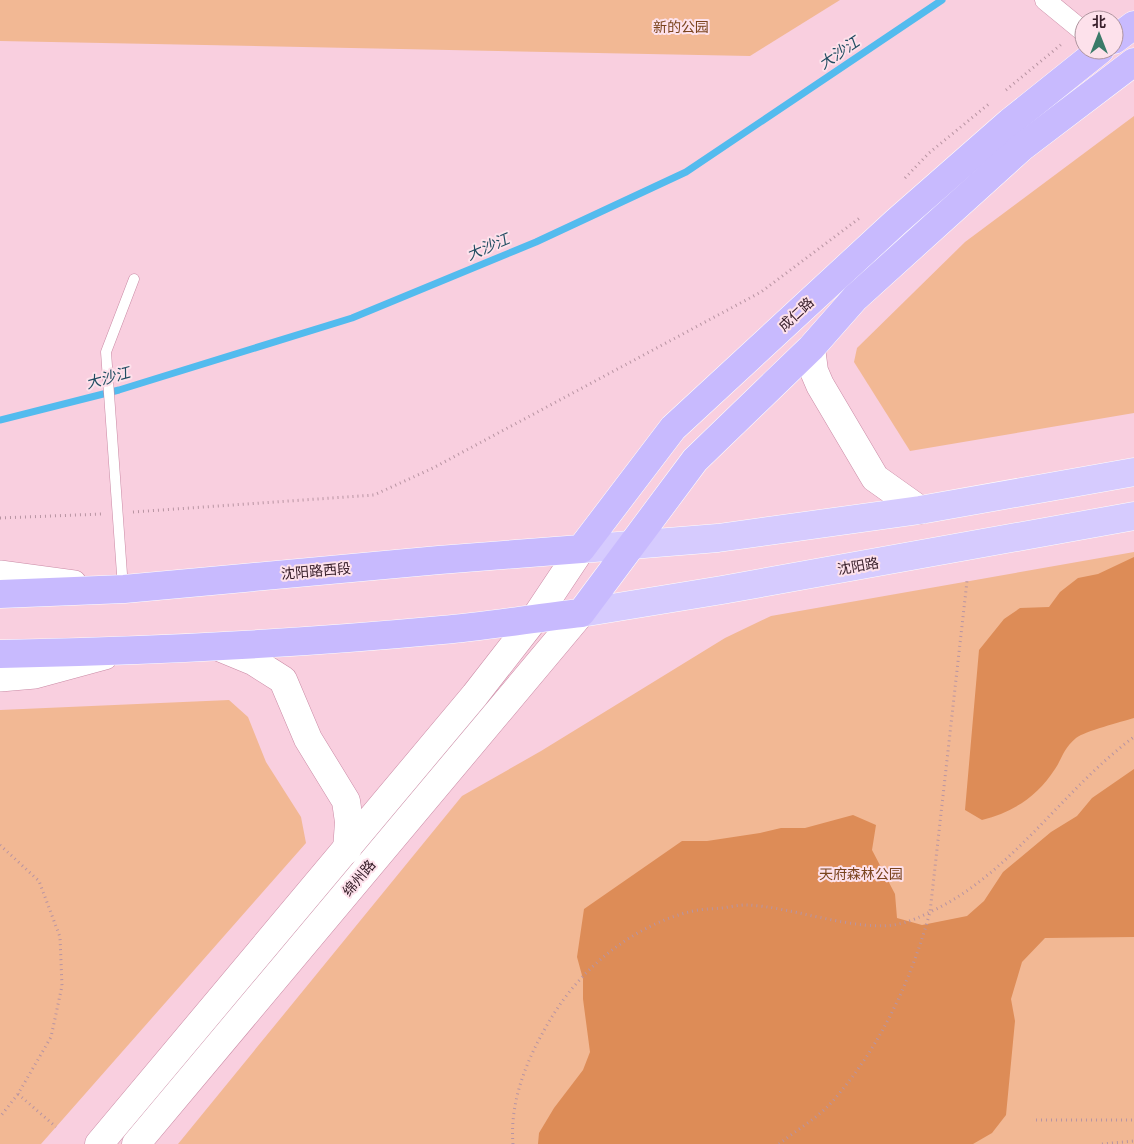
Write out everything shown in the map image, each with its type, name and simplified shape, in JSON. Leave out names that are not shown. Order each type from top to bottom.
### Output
[{"type":"highway","name":"成仁路","points":[[581,549],[673,428],[896,222],[1010,122],[1088,60]]},
{"type":"highway","points":[[0,654],[124,652],[219,647],[443,630],[581,613],[695,460],[811,348],[855,298],[1022,147],[1134,62]]},
{"type":"highway","name":"沈阳路西段","points":[[0,594],[124,589],[581,549]]},
{"type":"main road","points":[[811,348],[814,371],[820,385],[875,478],[920,510]]},
{"type":"main road","points":[[632,543],[718,538],[920,510],[1134,472]]},
{"type":"main road","name":"沈阳路","points":[[581,613],[722,590],[1134,516]]},
{"type":"main road","name":"沈阳路西段","points":[[581,549],[632,543]]},
{"type":"main road","name":"成仁路","points":[[535,618],[581,549]]},
{"type":"main road","name":"绵州路","points":[[136,1144],[581,613]]},
{"type":"main road","name":"绵州路","points":[[99,1144],[347,850],[475,695],[535,618]]},
{"type":"main road","points":[[219,647],[253,660],[283,680],[308,739],[346,801],[349,822],[347,850]]},
{"type":"street","points":[[1045,0],[1074,24]]},
{"type":"street","points":[[0,573],[124,589]]},
{"type":"street","points":[[0,679],[35,676],[124,652]]},
{"type":"lane","points":[[124,589],[106,352],[134,279]]},
{"type":"path","points":[[1002,94],[1074,36]]},
{"type":"path","points":[[903,180],[929,153],[995,100]]},
{"type":"path","points":[[0,518],[118,513],[374,495],[432,468],[761,292],[868,212]]},
{"type":"path","points":[[779,1144],[829,1105],[862,1063],[891,1015],[917,958],[930,912],[967,581]]},
{"type":"path","points":[[513,1144],[512,1128],[525,1067],[545,1028],[569,991],[610,952],[644,929],[689,912],[746,905],[866,924],[898,924],[930,912],[962,894],[1009,856],[1082,782],[1134,737]]},
{"type":"path","points":[[0,845],[39,881],[60,938],[62,986],[51,1037],[18,1094],[0,1117]]},
{"type":"path","points":[[18,1094],[56,1127]]},
{"type":"path","points":[[1036,1120],[1134,1120]]},
{"type":"path","points":[[1102,1144],[1134,1141]]},
{"type":"green space","name":"新的公园","points":[[0,0],[840,0],[750,56],[0,41]]},
{"type":"green space","points":[[1134,116],[1134,413],[910,451],[854,362],[857,348],[965,242]]},
{"type":"green space","name":"天府森林公园","points":[[1134,552],[1134,1144],[178,1144],[462,796],[541,751],[725,638],[771,616]]},
{"type":"green space","points":[[1134,557],[1134,718],[1076,738],[1068,746],[1048,779],[1032,795],[1014,808],[982,820],[965,810],[979,650],[1004,619],[1020,608],[1049,607],[1060,592],[1078,578],[1098,574]]},
{"type":"green space","points":[[229,700],[248,717],[266,762],[301,817],[306,843],[41,1144],[0,1144],[0,710]]},
{"type":"green space","points":[[1134,769],[1134,937],[1045,938],[1022,962],[1011,999],[1015,1021],[1006,1115],[992,1133],[973,1144],[538,1144],[539,1133],[554,1108],[583,1070],[590,1052],[583,999],[583,979],[577,957],[584,909],[682,841],[707,841],[781,828],[805,828],[853,815],[876,825],[872,850],[895,894],[897,918],[922,925],[967,916],[984,901],[1003,872],[1051,832],[1077,816],[1092,798]]},
{"type":"waterway","name":"大沙江","points":[[0,420],[119,390],[352,318],[536,242],[686,172],[942,0]]}]
